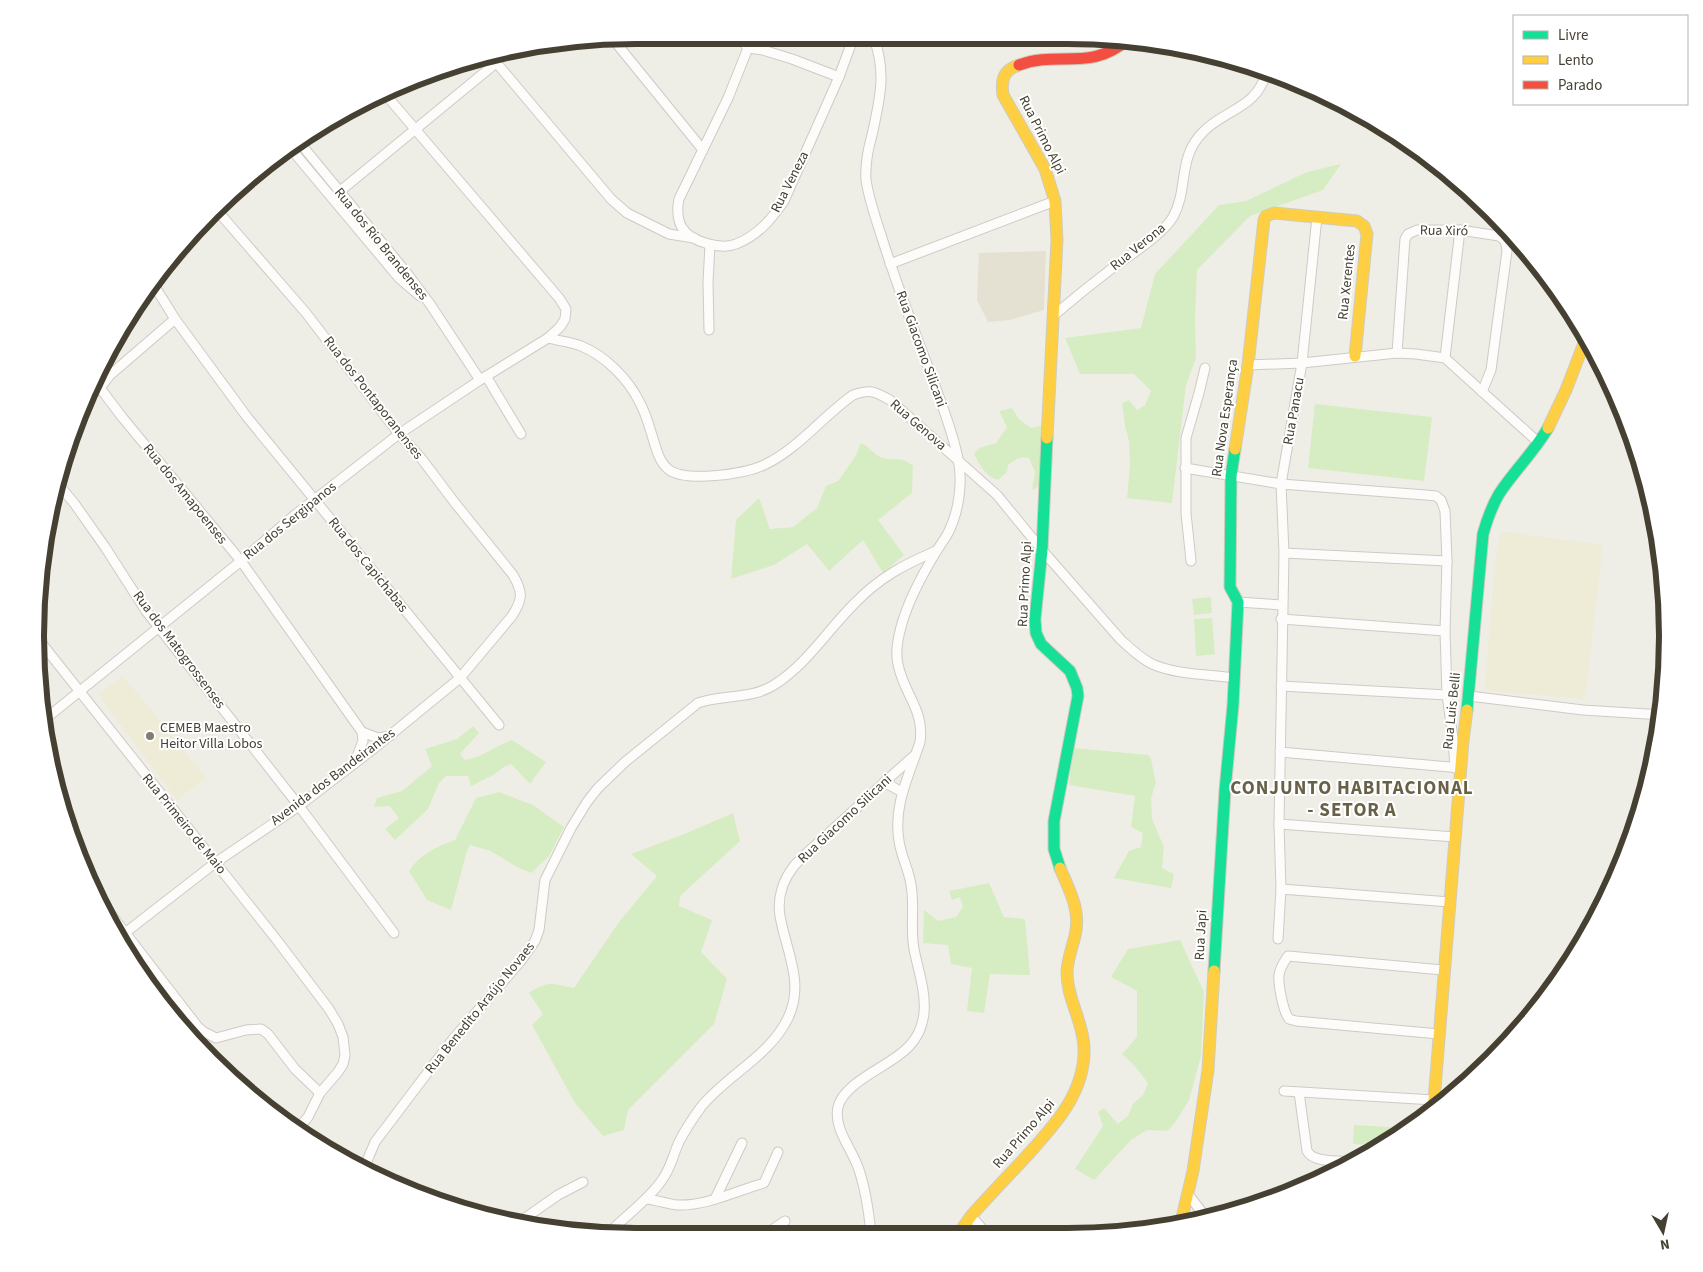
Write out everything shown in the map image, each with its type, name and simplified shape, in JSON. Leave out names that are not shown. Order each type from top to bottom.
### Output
[{"type":"street","points":[[617,44],[703,150]]},
{"type":"street","points":[[744,44],[748,48],[763,50],[792,59],[839,77]]},
{"type":"street","name":"Rua Veneza","points":[[496,63],[616,203],[627,213],[669,234],[694,238],[710,245],[722,247],[734,245],[762,229],[784,201],[839,77],[851,44]]},
{"type":"street","name":"Rua Giacomo Silicani","points":[[615,1227],[646,1199],[662,1180],[672,1164],[678,1143],[701,1108],[726,1082],[775,1039],[793,1008],[796,988],[795,973],[779,914],[780,894],[785,881],[794,867],[916,754],[922,733],[918,710],[901,674],[897,653],[901,628],[908,604],[936,551],[949,532],[956,510],[960,483],[959,460],[947,420],[890,264],[866,179],[866,160],[881,96],[882,80],[879,51],[876,44]]},
{"type":"street","name":"Rua Primo Alpi","points":[[963,1228],[971,1216],[1056,1124],[1066,1110],[1080,1081],[1085,1054],[1083,1033],[1067,974],[1077,921],[1077,910],[1056,860],[1053,838],[1054,821],[1078,696],[1070,671],[1041,644],[1036,633],[1035,619],[1042,550],[1057,240],[1055,200],[1045,169],[1004,95],[1001,84],[1004,73],[1012,66],[1028,62],[1080,60],[1102,56],[1120,46]]},
{"type":"street","points":[[694,238],[683,229],[677,208],[728,98],[748,48]]},
{"type":"street","points":[[339,192],[496,63]]},
{"type":"street","name":"Rua Verona","points":[[1053,316],[1142,246],[1172,219],[1179,204],[1185,161],[1192,145],[1203,131],[1245,104],[1265,78]]},
{"type":"street","name":"Rua dos Sergipanos","points":[[49,716],[314,499],[399,434],[483,378],[548,338],[565,320],[566,309],[559,298],[389,98]]},
{"type":"street","name":"Rua dos Rio Brandenses","points":[[303,147],[430,304]]},
{"type":"street","name":"Rua dos Rio Brandenses","points":[[294,153],[399,278],[430,304]]},
{"type":"street","points":[[890,264],[1055,200]]},
{"type":"street","name":"Rua Xerentes","points":[[1264,220],[1266,216],[1274,213],[1357,221],[1362,224],[1367,234],[1355,356]]},
{"type":"street","name":"Rua dos Pontaporanenses","points":[[220,214],[306,313],[399,434],[421,458],[454,503],[513,575],[518,583],[521,595]]},
{"type":"street","name":"Rua Panacu","points":[[1278,939],[1281,889],[1279,824],[1281,619],[1284,553],[1281,484],[1302,363],[1317,217]]},
{"type":"street","name":"Rua Nova Esperança","points":[[1234,678],[1238,602],[1230,588],[1230,476],[1248,365],[1264,220]]},
{"type":"street","name":"Rua Xiró","points":[[1397,352],[1405,239],[1408,234],[1417,230],[1460,230],[1499,236],[1504,239],[1506,244],[1491,370],[1482,392]]},
{"type":"street","points":[[1445,358],[1460,230]]},
{"type":"street","points":[[709,330],[708,282],[710,245]]},
{"type":"street","name":"Rua dos Capichabas","points":[[156,289],[175,319],[247,417],[499,725]]},
{"type":"street","points":[[430,304],[521,434]]},
{"type":"street","points":[[100,388],[110,375],[175,319]]},
{"type":"street","name":"Rua Genova","points":[[548,338],[581,346],[595,353],[626,381],[640,403],[659,457],[667,468],[677,475],[691,477],[740,472],[764,465],[785,452],[842,402],[853,395],[865,391],[876,392],[890,400],[997,495],[1042,550],[1121,640],[1135,653],[1151,663],[1166,669],[1234,678]]},
{"type":"street","name":"Rua Luis Belli","points":[[1434,1100],[1455,837],[1458,768],[1469,696],[1483,534],[1502,490],[1540,443],[1555,418],[1572,379],[1583,346]]},
{"type":"street","points":[[1248,365],[1302,363],[1397,352],[1445,358],[1540,443]]},
{"type":"street","points":[[1191,561],[1186,513],[1186,438],[1205,368]]},
{"type":"street","name":"Rua dos Amapoenses","points":[[100,388],[240,561],[362,732]]},
{"type":"street","points":[[1185,468],[1281,484],[1436,496],[1441,500],[1444,511],[1447,561],[1445,631],[1447,695],[1458,768],[1280,752]]},
{"type":"street","name":"Rua dos Matogrossenses","points":[[62,490],[90,525],[146,611],[394,933]]},
{"type":"street","name":"Rua Benedito Araújo Novaes","points":[[366,1163],[375,1142],[453,1038],[520,962],[535,941],[539,930],[543,888],[548,870],[578,816],[598,788],[640,749],[698,703],[706,700],[754,695],[763,692],[775,684],[804,660],[854,603],[885,577],[904,565],[936,551]]},
{"type":"street","points":[[1284,553],[1447,561]]},
{"type":"street","name":"Avenida dos Bandeirantes","points":[[124,934],[215,863],[298,806],[354,764],[460,678],[512,616],[519,606],[521,595]]},
{"type":"street","points":[[1238,602],[1282,605]]},
{"type":"street","points":[[1281,619],[1445,631]]},
{"type":"street","name":"Rua Primeiro de Maio","points":[[44,647],[276,939],[329,1009],[338,1024],[343,1038],[345,1055],[343,1064],[338,1072],[320,1093]]},
{"type":"street","name":"Rua Japi","points":[[1183,1217],[1193,1171],[1208,1070],[1225,790],[1234,678]]},
{"type":"street","points":[[1281,686],[1447,695]]},
{"type":"street","points":[[1469,696],[1584,710],[1654,714]]},
{"type":"street","points":[[354,764],[363,740],[362,732],[378,738],[390,736]]},
{"type":"street","points":[[870,1228],[859,1170],[839,1126],[838,1108],[840,1100],[857,1082],[910,1047],[919,1034],[922,1024],[924,998],[914,948],[911,883],[900,849],[897,828],[898,806],[916,754]]},
{"type":"street","points":[[884,782],[902,792]]},
{"type":"street","points":[[1279,824],[1455,837]]},
{"type":"street","points":[[1281,889],[1450,902]]},
{"type":"street","points":[[132,946],[204,1032],[216,1038],[246,1030],[261,1029],[268,1034],[295,1068],[320,1093],[308,1117],[302,1124]]},
{"type":"street","points":[[1439,1034],[1296,1021],[1285,1014],[1278,976],[1281,966],[1288,956],[1443,970]]},
{"type":"street","points":[[194,1022],[195,1030]]},
{"type":"street","points":[[1284,1091],[1434,1100]]},
{"type":"street","points":[[1299,1092],[1309,1155],[1316,1159],[1340,1161]]},
{"type":"street","points":[[715,1199],[742,1143]]},
{"type":"street","points":[[646,1199],[676,1205],[715,1199],[764,1183],[778,1152]]},
{"type":"street","points":[[525,1218],[558,1195],[583,1182]]},
{"type":"street","points":[[1187,1193],[1202,1212]]},
{"type":"street","points":[[971,1216],[982,1228]]},
{"type":"street","points":[[774,1228],[785,1221]]},
{"type":"shaded area","points":[[1046,251],[1044,310],[1010,320],[988,322],[977,300],[979,253]]},
{"type":"shaded area","points":[[1501,531],[1603,545],[1585,699],[1487,691],[1485,683],[1495,561]]},
{"type":"shaded area","name":"CEMEB Maestro Heitor Villa Lobos","points":[[123,676],[206,778],[177,800],[98,694]]},
{"type":"green space","points":[[1341,164],[1323,190],[1250,216],[1197,270],[1196,358],[1186,385],[1172,503],[1127,498],[1130,465],[1129,441],[1122,403],[1129,400],[1137,410],[1145,405],[1151,391],[1134,374],[1080,374],[1065,338],[1141,328],[1155,274],[1219,205],[1246,201],[1307,172]]},
{"type":"green space","points":[[1315,404],[1432,417],[1424,481],[1308,468]]},
{"type":"green space","points":[[1012,408],[1019,419],[1031,428],[1044,425],[1043,484],[1032,490],[1035,472],[1029,458],[1015,460],[1008,465],[1007,472],[998,480],[986,473],[974,454],[979,448],[996,443],[1007,427],[999,411]]},
{"type":"green space","points":[[861,443],[880,457],[902,460],[913,466],[912,493],[878,520],[904,555],[883,573],[863,540],[829,571],[807,544],[774,565],[731,579],[736,520],[759,498],[770,529],[793,527],[817,508],[826,486],[838,481],[855,457]]},
{"type":"green space","points":[[1211,597],[1212,613],[1194,615],[1192,599]]},
{"type":"green space","points":[[1212,618],[1215,654],[1196,656],[1194,619]]},
{"type":"green space","points":[[473,726],[479,733],[460,754],[465,760],[512,740],[546,762],[530,784],[511,764],[471,786],[468,776],[446,776],[439,783],[428,809],[395,840],[385,829],[399,818],[389,806],[374,807],[377,798],[402,791],[432,766],[425,749],[457,739]]},
{"type":"green space","points":[[1073,748],[1148,755],[1151,759],[1156,783],[1151,798],[1152,819],[1164,847],[1162,868],[1174,874],[1171,888],[1114,878],[1129,851],[1141,847],[1143,833],[1131,827],[1135,796],[1069,785]]},
{"type":"green space","points":[[499,792],[533,805],[564,827],[549,856],[531,873],[515,866],[491,851],[470,845],[451,910],[427,900],[409,871],[413,865],[429,852],[455,840],[476,798]]},
{"type":"green space","points":[[733,813],[740,841],[680,896],[679,906],[712,920],[701,952],[727,979],[714,1024],[628,1110],[624,1130],[603,1136],[575,1103],[532,1025],[543,1014],[529,993],[541,986],[550,984],[574,988],[619,922],[657,876],[631,854]]},
{"type":"green space","points":[[989,883],[1004,917],[1025,919],[1030,975],[990,974],[984,1013],[967,1011],[972,968],[951,964],[948,945],[923,943],[924,910],[938,921],[956,917],[963,907],[960,897],[952,900],[949,891]]},
{"type":"green space","points":[[1180,940],[1204,992],[1201,1056],[1189,1100],[1168,1131],[1147,1130],[1131,1140],[1094,1180],[1075,1169],[1103,1126],[1098,1112],[1104,1108],[1118,1124],[1128,1116],[1133,1104],[1143,1095],[1148,1083],[1134,1065],[1122,1054],[1137,1037],[1137,991],[1111,977],[1128,949]]},
{"type":"green space","points":[[1354,1125],[1391,1127],[1391,1131],[1370,1145],[1353,1144]]},
{"type":"traffic: fast","points":[[1467,710],[1483,534],[1499,494],[1548,428]]},
{"type":"traffic: fast","points":[[1047,438],[1042,550],[1035,619],[1036,633],[1041,644],[1070,671],[1078,696],[1054,821],[1054,849],[1060,868]]},
{"type":"traffic: fast","points":[[1214,971],[1225,790],[1233,705],[1238,602],[1230,587],[1231,476],[1235,449]]},
{"type":"traffic: slow","points":[[1019,65],[1009,70],[1004,76],[1002,85],[1003,95],[1045,169],[1055,201],[1057,240],[1047,438]]},
{"type":"traffic: slow","points":[[1235,449],[1248,365],[1264,220],[1266,216],[1274,213],[1357,221],[1364,226],[1367,234],[1355,356]]},
{"type":"traffic: slow","points":[[1548,428],[1566,390],[1583,346]]},
{"type":"traffic: slow","points":[[1434,1101],[1467,710]]},
{"type":"traffic: slow","points":[[963,1228],[971,1216],[1056,1123],[1073,1095],[1079,1080],[1083,1064],[1083,1037],[1070,992],[1067,973],[1077,918],[1074,901],[1060,868]]},
{"type":"traffic: slow","points":[[1182,1217],[1193,1171],[1208,1070],[1214,971]]},
{"type":"traffic: jam","points":[[1019,65],[1047,59],[1087,58],[1100,55],[1118,46]]},
{"type":"place","name":"CEMEB Maestro Heitor Villa Lobos","points":[[150,736]]},
{"type":"district","name":"CONJUNTO HABITACIONAL - SETOR A","points":[[1352,799]]}]
